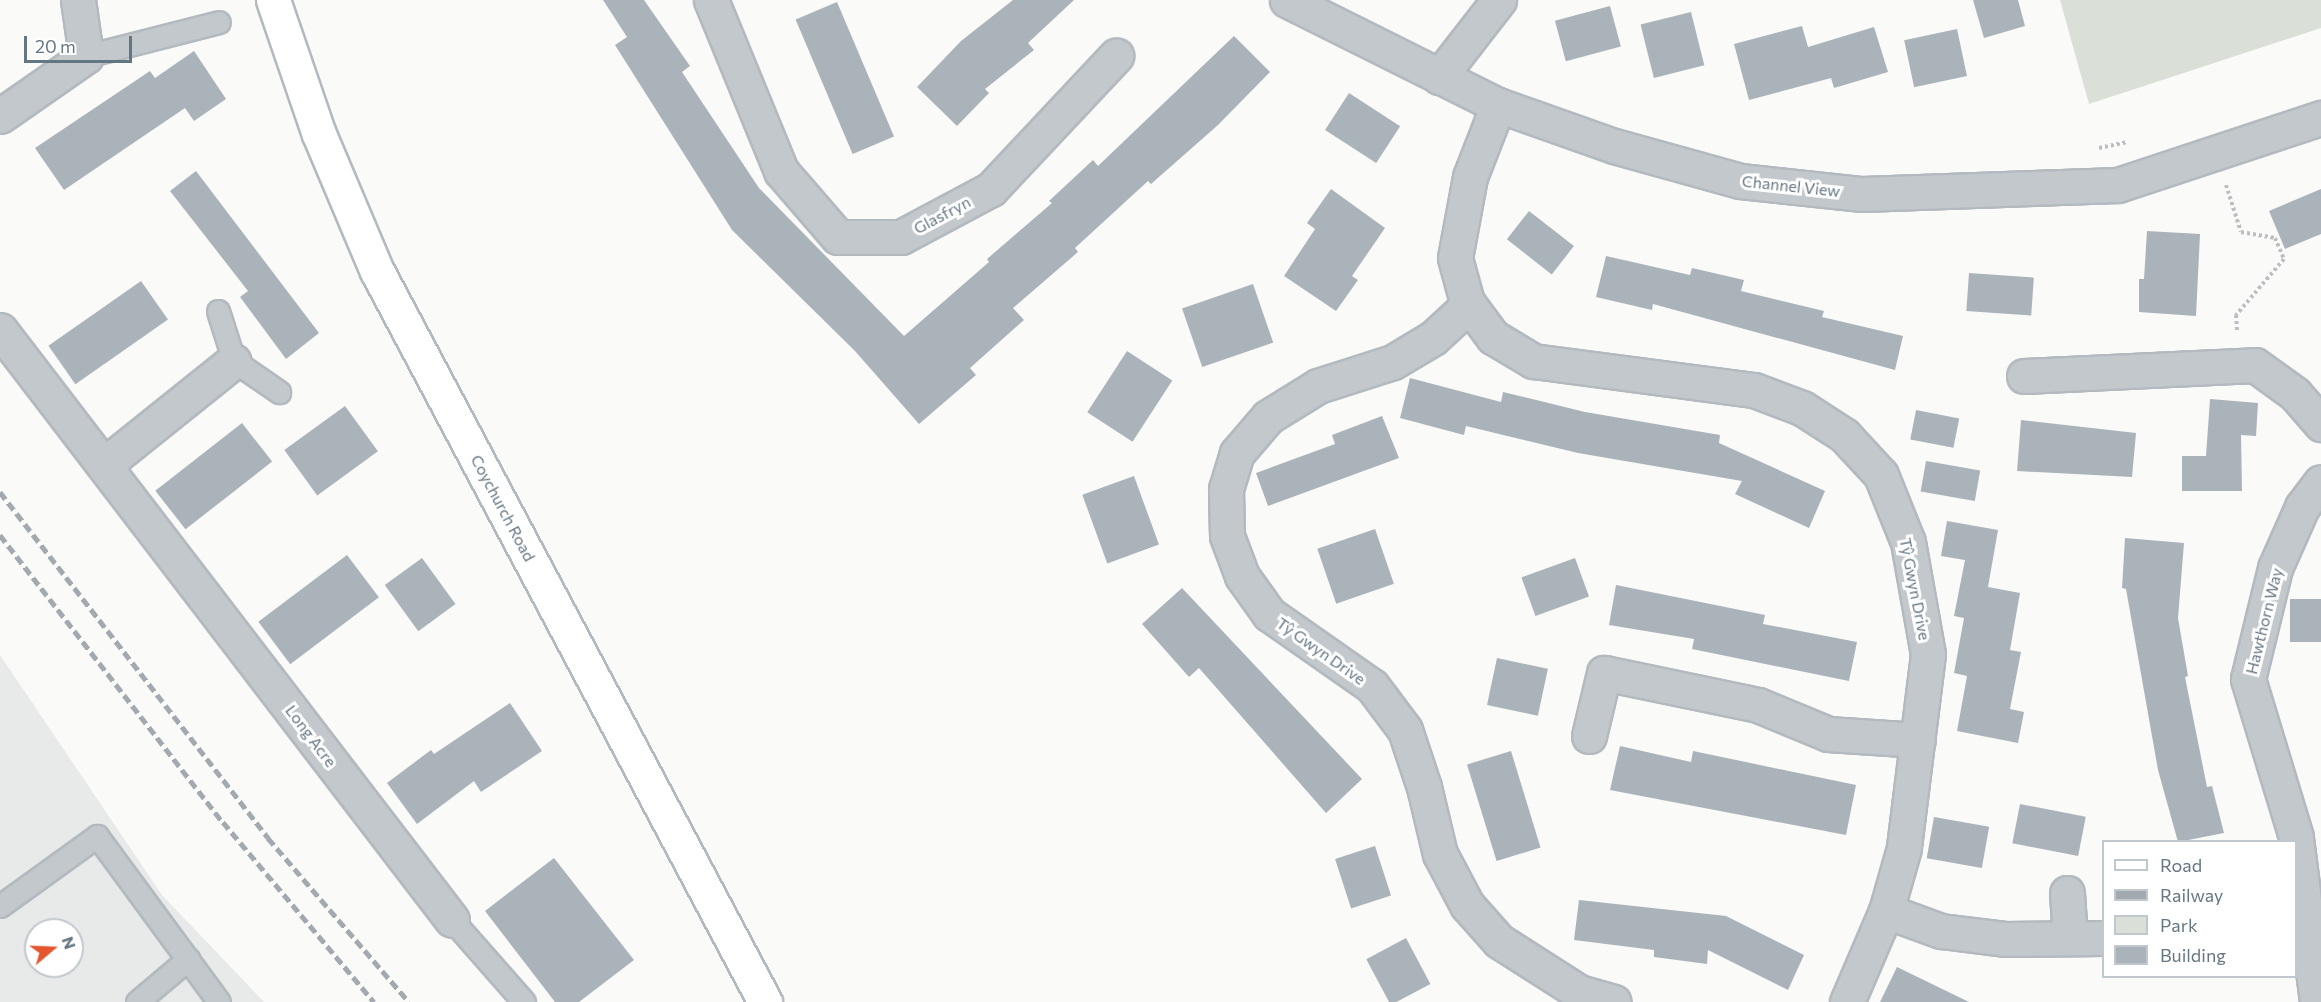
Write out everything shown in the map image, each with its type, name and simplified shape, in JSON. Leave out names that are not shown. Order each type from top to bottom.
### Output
[{"type":"main road","name":"Coychurch Road","points":[[273,0],[319,134],[377,271],[765,1002]]},
{"type":"street","points":[[0,116],[86,56],[78,0]]},
{"type":"street","name":"Glasfryn","points":[[711,0],[782,171],[838,237],[901,237],[991,189],[1116,56]]},
{"type":"street","name":"Channel View","points":[[1287,0],[1498,105],[1614,146],[1740,182],[1862,194],[2118,186],[2321,118]]},
{"type":"street","points":[[1439,76],[1499,0]]},
{"type":"street","name":"Tŷ Gwyn Drive","points":[[1498,105],[1470,177],[1455,258],[1469,305],[1493,337],[1533,361],[1754,390],[1802,408],[1844,435],[1881,475],[1908,542],[1928,654],[1904,848],[1886,911],[1847,1002]]},
{"type":"street","name":"Tŷ Gwyn Drive","points":[[1469,305],[1433,338],[1393,363],[1318,386],[1268,417],[1237,453],[1226,489],[1227,536],[1242,576],[1269,614],[1372,686],[1405,730],[1424,787],[1440,854],[1467,905],[1499,941],[1579,992],[1614,1002]]},
{"type":"street","name":"Long Acre","points":[[0,330],[452,920]]},
{"type":"street","points":[[104,465],[234,362]]},
{"type":"street","points":[[2024,376],[2255,365],[2295,394],[2321,424]]},
{"type":"street","name":"Hawthorn Way","points":[[2297,840],[2248,679],[2275,568],[2302,507],[2321,482]]},
{"type":"street","points":[[1589,736],[1604,673],[1758,705],[1828,734],[1918,740]]},
{"type":"street","name":"Hawthorn Way","points":[[2297,840],[2314,898],[2318,1002]]},
{"type":"street","points":[[2067,893],[2070,938]]},
{"type":"street","points":[[1886,911],[1941,931],[2005,939],[2102,938]]},
{"type":"lane","points":[[86,56],[219,22]]},
{"type":"lane","points":[[218,311],[234,362],[279,392]]},
{"type":"lane","points":[[0,906],[97,836],[219,1002]]},
{"type":"lane","name":"Long Acre","points":[[452,920],[524,1002]]},
{"type":"lane","points":[[137,1002],[188,959]]},
{"type":"path","points":[[2097,149],[2132,141]]},
{"type":"path","points":[[2216,153],[2241,232],[2275,238],[2284,259],[2236,315],[2237,366]]},
{"type":"shaded area","points":[[0,655],[162,895],[264,1002],[0,1002]]},
{"type":"green space","points":[[2060,0],[2321,0],[2321,28],[2089,104]]},
{"type":"building","points":[[603,0],[644,0],[690,66],[682,72],[759,188],[904,336],[989,262],[987,259],[1052,203],[1049,201],[1093,160],[1098,166],[1234,36],[1270,72],[1218,125],[1151,184],[1148,181],[1075,248],[1078,252],[1013,308],[1024,320],[970,368],[976,375],[919,424],[855,351],[732,230],[615,45],[627,37]]},
{"type":"building","points":[[1013,0],[1074,0],[1028,43],[1034,50],[985,89],[989,93],[957,126],[917,87],[961,41]]},
{"type":"building","points":[[1973,0],[2018,0],[2025,26],[1984,38]]},
{"type":"building","points":[[837,2],[894,136],[853,154],[796,20]]},
{"type":"building","points":[[1610,6],[1621,47],[1566,61],[1555,21]]},
{"type":"building","points":[[1691,12],[1704,65],[1654,78],[1641,25]]},
{"type":"building","points":[[1802,26],[1808,47],[1874,27],[1888,72],[1834,88],[1831,78],[1749,100],[1734,44]]},
{"type":"building","points":[[1957,29],[1967,76],[1914,87],[1904,40]]},
{"type":"building","points":[[194,51],[226,99],[194,121],[185,108],[64,190],[35,148],[150,71],[155,78]]},
{"type":"building","points":[[1349,93],[1400,126],[1376,163],[1325,130]]},
{"type":"building","points":[[196,171],[319,333],[286,359],[240,297],[248,291],[170,191]]},
{"type":"building","points":[[1331,189],[1385,228],[1352,276],[1358,280],[1336,311],[1284,276],[1315,229],[1307,223]]},
{"type":"building","points":[[2321,189],[2321,234],[2285,249],[2269,211]]},
{"type":"building","points":[[1529,211],[1574,246],[1552,274],[1507,239]]},
{"type":"building","points":[[2147,231],[2200,234],[2196,316],[2139,312],[2139,279],[2144,279]]},
{"type":"building","points":[[1606,256],[1690,275],[1692,268],[1744,280],[1741,291],[1824,311],[1822,317],[1903,336],[1895,370],[1653,304],[1652,310],[1596,297]]},
{"type":"building","points":[[1969,273],[2034,278],[2031,315],[1966,311]]},
{"type":"building","points":[[141,281],[168,320],[75,384],[48,346]]},
{"type":"building","points":[[1253,284],[1273,343],[1202,367],[1182,308]]},
{"type":"building","points":[[1127,351],[1172,380],[1133,442],[1087,412]]},
{"type":"building","points":[[1410,378],[1501,402],[1503,392],[1585,412],[1720,435],[1719,443],[1825,491],[1809,528],[1735,494],[1742,481],[1578,453],[1466,426],[1464,435],[1400,418]]},
{"type":"building","points":[[2210,399],[2258,403],[2256,436],[2241,435],[2242,491],[2182,491],[2182,456],[2206,456]]},
{"type":"building","points":[[345,406],[378,451],[317,495],[284,450]]},
{"type":"building","points":[[1916,410],[1959,418],[1953,448],[1910,439]]},
{"type":"building","points":[[1382,416],[1399,458],[1268,506],[1256,473],[1335,444],[1332,435]]},
{"type":"building","points":[[2021,420],[2136,433],[2132,477],[2017,471]]},
{"type":"building","points":[[242,423],[272,462],[185,529],[155,491]]},
{"type":"building","points":[[1926,461],[1980,471],[1975,501],[1921,492]]},
{"type":"building","points":[[1134,476],[1159,545],[1107,563],[1082,495]]},
{"type":"building","points":[[1947,521],[1998,530],[1988,587],[2020,593],[2010,650],[2021,652],[2010,709],[2024,712],[2018,743],[1957,731],[1967,676],[1954,673],[1964,618],[1954,616],[1965,560],[1941,556]]},
{"type":"building","points":[[1375,529],[1394,584],[1336,604],[1317,549]]},
{"type":"building","points":[[2125,538],[2184,543],[2178,618],[2188,676],[2185,677],[2207,787],[2212,786],[2224,833],[2177,840],[2158,770],[2126,589],[2122,588]]},
{"type":"building","points":[[347,555],[379,597],[290,664],[258,622]]},
{"type":"building","points":[[422,558],[456,604],[418,631],[385,585]]},
{"type":"building","points":[[1575,558],[1589,597],[1535,616],[1521,577]]},
{"type":"building","points":[[1616,585],[1765,615],[1763,624],[1857,642],[1849,681],[1692,649],[1694,639],[1609,625]]},
{"type":"building","points":[[1182,588],[1362,779],[1326,813],[1199,668],[1189,677],[1142,624]]},
{"type":"building","points":[[2290,599],[2321,599],[2321,642],[2290,642]]},
{"type":"building","points":[[1497,658],[1548,669],[1538,716],[1487,705]]},
{"type":"building","points":[[510,703],[542,751],[481,792],[474,781],[417,824],[387,783],[431,750],[434,754]]},
{"type":"building","points":[[1620,746],[1691,762],[1693,751],[1856,785],[1846,835],[1610,790]]},
{"type":"building","points":[[1511,751],[1541,848],[1497,861],[1467,764]]},
{"type":"building","points":[[2020,804],[2086,817],[2078,856],[2012,843]]},
{"type":"building","points":[[1934,817],[1989,827],[1982,868],[1927,858]]},
{"type":"building","points":[[1375,846],[1391,895],[1351,908],[1335,859]]},
{"type":"building","points":[[554,858],[634,960],[579,1002],[555,1002],[485,911]]},
{"type":"building","points":[[1579,900],[1726,916],[1804,955],[1788,990],[1708,950],[1707,964],[1654,957],[1654,950],[1574,940]]},
{"type":"building","points":[[1406,938],[1430,984],[1396,1002],[1389,1002],[1366,959]]},
{"type":"building","points":[[1897,967],[1969,1002],[1880,1002]]},
{"type":"railway","points":[[0,492],[268,838],[409,1002]]},
{"type":"railway","points":[[0,535],[223,822],[374,1002]]}]
